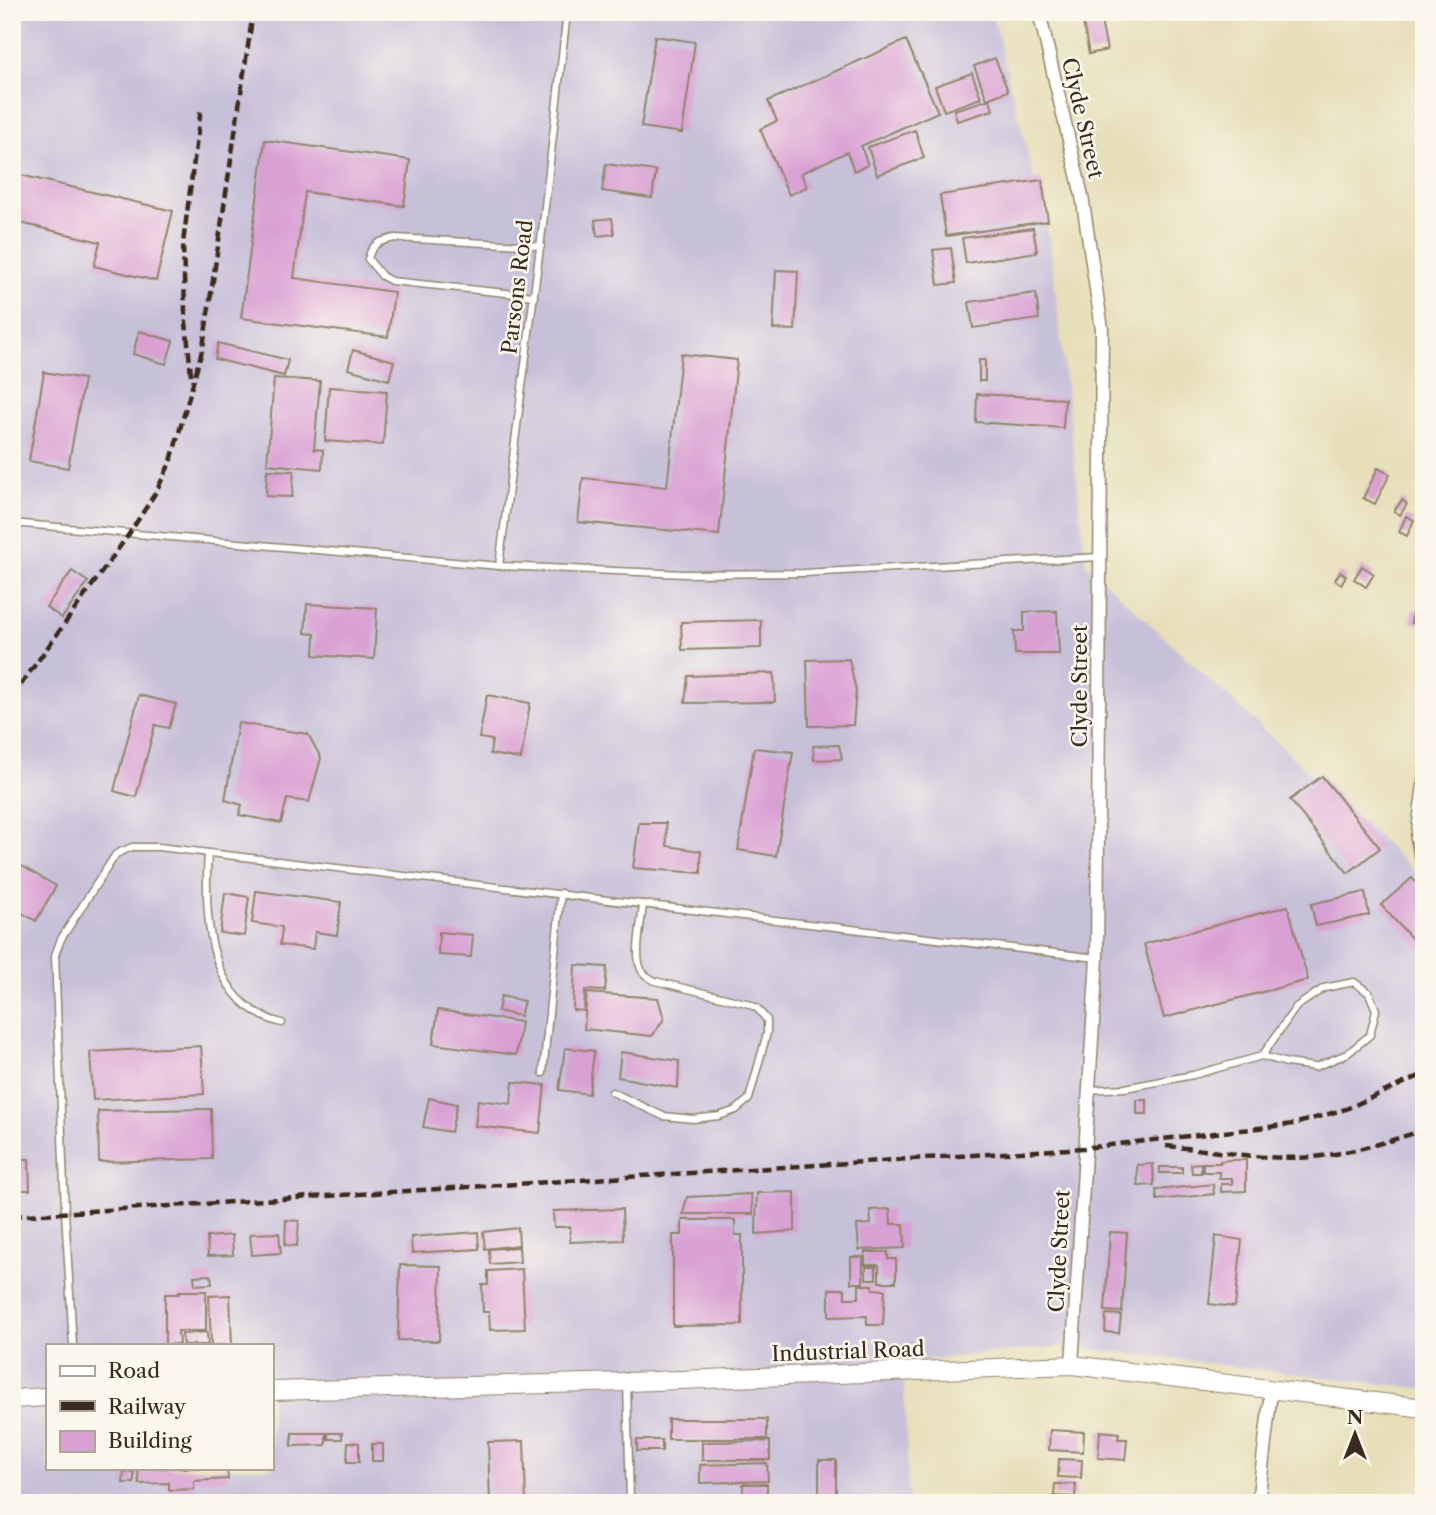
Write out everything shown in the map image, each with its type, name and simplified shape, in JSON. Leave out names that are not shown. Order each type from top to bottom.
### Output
[{"type":"street","name":"Clyde Street","points":[[1039,12],[1082,196],[1102,329],[1097,958],[1072,1365]]},
{"type":"street","name":"Industrial Road","points":[[273,1391],[627,1382],[1072,1365],[1424,1408]]},
{"type":"street","points":[[1258,1503],[1271,1391]]},
{"type":"street","points":[[12,1399],[46,1397]]},
{"type":"lane","name":"Parsons Road","points":[[499,566],[541,246],[567,12]]},
{"type":"lane","points":[[534,296],[391,281],[368,259],[371,249],[379,242],[395,238],[541,246]]},
{"type":"lane","points":[[12,523],[499,566],[685,574],[804,573],[1099,557]]},
{"type":"lane","points":[[1424,761],[1414,838],[1417,853],[1424,862]]},
{"type":"lane","points":[[73,1344],[55,955],[61,939],[116,853],[132,847],[159,847],[1097,958]]},
{"type":"lane","points":[[208,853],[207,912],[210,937],[218,965],[232,989],[248,1008],[262,1018],[282,1023]]},
{"type":"lane","points":[[543,1073],[561,893]]},
{"type":"lane","points":[[612,1092],[663,1116],[693,1119],[736,1110],[749,1099],[767,1033],[767,1020],[757,1009],[746,1003],[655,981],[643,975],[639,965],[639,949],[643,904]]},
{"type":"lane","points":[[1088,1090],[1125,1088],[1194,1075],[1262,1056],[1315,1067],[1347,1054],[1370,1035],[1376,1010],[1370,993],[1354,982],[1324,988],[1296,1007],[1262,1056]]},
{"type":"lane","points":[[627,1382],[630,1503]]},
{"type":"shaded area","points":[[12,12],[992,12],[1050,242],[1086,564],[1424,880],[1424,1389],[1065,1346],[903,1362],[909,1503],[12,1503]]},
{"type":"building","points":[[808,12],[808,17],[773,14]]},
{"type":"building","points":[[938,12],[964,12],[963,16]]},
{"type":"building","points":[[1081,12],[1099,12],[1107,50],[1089,54]]},
{"type":"building","points":[[655,36],[695,42],[682,133],[641,127]]},
{"type":"building","points":[[906,40],[938,112],[861,146],[868,165],[854,171],[847,152],[801,173],[807,187],[789,195],[760,129],[777,121],[768,101]]},
{"type":"building","points":[[995,58],[1008,91],[987,99],[974,66]]},
{"type":"building","points":[[972,73],[981,98],[944,111],[935,86]]},
{"type":"building","points":[[990,99],[993,110],[957,121],[954,110]]},
{"type":"building","points":[[915,130],[924,158],[877,175],[868,147]]},
{"type":"building","points":[[265,140],[410,160],[404,206],[305,192],[294,278],[394,292],[388,337],[241,318]]},
{"type":"building","points":[[606,164],[656,171],[652,198],[602,191]]},
{"type":"building","points":[[12,173],[173,211],[156,281],[94,266],[100,242],[12,221]]},
{"type":"building","points":[[1042,180],[1048,221],[946,236],[940,195]]},
{"type":"building","points":[[612,218],[614,234],[597,236],[595,220]]},
{"type":"building","points":[[1033,228],[1037,252],[966,263],[962,238]]},
{"type":"building","points":[[951,248],[956,283],[938,285],[933,250]]},
{"type":"building","points":[[776,270],[798,271],[795,330],[773,329]]},
{"type":"building","points":[[1036,293],[1039,319],[973,328],[969,302]]},
{"type":"building","points":[[139,331],[173,341],[166,364],[133,354]]},
{"type":"building","points":[[218,343],[288,360],[284,376],[215,359]]},
{"type":"building","points":[[353,350],[394,361],[389,380],[348,369]]},
{"type":"building","points":[[681,354],[737,360],[719,535],[578,522],[583,478],[667,487]]},
{"type":"building","points":[[979,360],[985,360],[985,381],[979,381]]},
{"type":"building","points":[[44,372],[84,379],[68,468],[29,461]]},
{"type":"building","points":[[274,378],[320,381],[314,449],[323,450],[322,469],[267,464]]},
{"type":"building","points":[[329,387],[387,391],[383,445],[325,441]]},
{"type":"building","points":[[977,394],[1065,399],[1063,428],[976,422]]},
{"type":"building","points":[[1378,468],[1390,474],[1375,504],[1363,498]]},
{"type":"building","points":[[267,470],[294,471],[292,497],[266,496]]},
{"type":"building","points":[[1402,500],[1407,504],[1400,515],[1394,511]]},
{"type":"building","points":[[1406,516],[1414,520],[1407,536],[1399,532]]},
{"type":"building","points":[[1362,566],[1374,574],[1366,587],[1354,579]]},
{"type":"building","points":[[72,571],[88,582],[62,618],[46,607]]},
{"type":"building","points":[[1340,572],[1346,576],[1341,584],[1335,580]]},
{"type":"building","points":[[307,604],[377,608],[374,659],[314,655],[315,634],[305,633]]},
{"type":"building","points":[[1413,609],[1424,610],[1424,624],[1411,623]]},
{"type":"building","points":[[1057,611],[1059,654],[1015,654],[1014,631],[1024,631],[1024,612]]},
{"type":"building","points":[[761,620],[761,648],[682,650],[681,622]]},
{"type":"building","points":[[849,659],[856,691],[853,725],[809,726],[807,660]]},
{"type":"building","points":[[774,673],[775,702],[685,703],[688,676]]},
{"type":"building","points":[[139,695],[176,704],[169,728],[155,725],[136,797],[114,791]]},
{"type":"building","points":[[487,695],[530,703],[521,759],[490,754],[492,740],[479,738]]},
{"type":"building","points":[[238,723],[308,734],[321,758],[309,802],[287,799],[281,823],[239,815],[242,805],[225,800]]},
{"type":"building","points":[[839,745],[842,759],[814,760],[813,746]]},
{"type":"building","points":[[754,748],[793,752],[776,856],[738,850]]},
{"type":"building","points":[[1322,776],[1380,848],[1348,873],[1290,800]]},
{"type":"building","points":[[639,823],[666,823],[667,846],[701,851],[701,873],[633,868]]},
{"type":"building","points":[[15,862],[56,886],[36,921],[12,907],[12,867]]},
{"type":"building","points":[[1412,878],[1424,891],[1424,952],[1381,905]]},
{"type":"building","points":[[256,891],[341,902],[337,935],[315,932],[313,949],[280,945],[282,927],[252,923]]},
{"type":"building","points":[[1365,892],[1369,915],[1316,926],[1311,904]]},
{"type":"building","points":[[225,893],[249,897],[244,936],[220,933]]},
{"type":"building","points":[[1288,906],[1308,980],[1164,1018],[1144,944]]},
{"type":"building","points":[[439,932],[473,935],[471,957],[438,955]]},
{"type":"building","points":[[575,965],[607,967],[605,991],[585,990],[584,1011],[573,1010]]},
{"type":"building","points":[[587,993],[658,998],[664,1019],[652,1036],[584,1029]]},
{"type":"building","points":[[501,996],[524,1001],[520,1016],[498,1011]]},
{"type":"building","points":[[438,1010],[521,1022],[516,1055],[433,1044]]},
{"type":"building","points":[[12,1027],[15,1027],[16,1064],[12,1064]]},
{"type":"building","points":[[201,1046],[204,1094],[93,1100],[90,1052]]},
{"type":"building","points":[[565,1048],[594,1051],[589,1094],[559,1090]]},
{"type":"building","points":[[621,1052],[679,1061],[678,1088],[618,1077]]},
{"type":"building","points":[[513,1082],[545,1085],[540,1133],[475,1126],[478,1100],[511,1104]]},
{"type":"building","points":[[429,1098],[457,1104],[451,1132],[423,1127]]},
{"type":"building","points":[[1137,1100],[1147,1100],[1147,1114],[1137,1114]]},
{"type":"building","points":[[211,1109],[212,1159],[99,1162],[98,1111]]},
{"type":"building","points":[[12,1159],[29,1159],[30,1190],[12,1190]]},
{"type":"building","points":[[1246,1160],[1246,1191],[1221,1192],[1221,1184],[1232,1184],[1232,1178],[1219,1178],[1219,1172],[1203,1172],[1203,1163]]},
{"type":"building","points":[[1201,1163],[1201,1173],[1192,1173],[1191,1164]]},
{"type":"building","points":[[1153,1164],[1154,1185],[1138,1186],[1137,1165]]},
{"type":"building","points":[[1160,1167],[1182,1167],[1182,1173],[1160,1173]]},
{"type":"building","points":[[1213,1184],[1214,1194],[1157,1200],[1156,1190]]},
{"type":"building","points":[[795,1192],[795,1231],[756,1234],[757,1193]]},
{"type":"building","points":[[751,1194],[753,1214],[683,1214],[687,1197]]},
{"type":"building","points":[[622,1209],[623,1240],[570,1242],[570,1227],[554,1227],[553,1211]]},
{"type":"building","points":[[890,1209],[891,1224],[904,1224],[905,1248],[859,1250],[857,1225],[871,1224],[870,1210]]},
{"type":"building","points":[[286,1220],[299,1221],[297,1246],[285,1245]]},
{"type":"building","points":[[682,1220],[735,1220],[735,1235],[742,1235],[742,1325],[673,1326],[673,1235],[682,1235]]},
{"type":"building","points":[[518,1228],[519,1245],[485,1249],[483,1232]]},
{"type":"building","points":[[478,1232],[479,1249],[412,1253],[411,1237]]},
{"type":"building","points":[[1110,1232],[1127,1233],[1122,1312],[1105,1311]]},
{"type":"building","points":[[279,1233],[281,1253],[252,1255],[250,1234]]},
{"type":"building","points":[[232,1235],[233,1255],[208,1256],[207,1237]]},
{"type":"building","points":[[1216,1236],[1242,1240],[1235,1307],[1209,1304]]},
{"type":"building","points":[[519,1247],[520,1262],[490,1264],[489,1249]]},
{"type":"building","points":[[865,1252],[888,1252],[888,1259],[896,1259],[896,1282],[879,1282],[879,1265],[865,1265]]},
{"type":"building","points":[[851,1257],[863,1257],[863,1283],[851,1283]]},
{"type":"building","points":[[400,1265],[441,1266],[439,1341],[398,1340]]},
{"type":"building","points":[[866,1267],[876,1267],[876,1279],[866,1279]]},
{"type":"building","points":[[522,1269],[525,1329],[490,1330],[489,1312],[483,1312],[482,1285],[488,1285],[488,1271]]},
{"type":"building","points":[[211,1275],[212,1284],[195,1285],[194,1276]]},
{"type":"building","points":[[859,1285],[873,1285],[873,1289],[885,1290],[883,1325],[867,1325],[867,1316],[829,1317],[829,1289],[845,1289],[845,1298],[859,1298]]},
{"type":"building","points":[[179,1291],[206,1291],[206,1331],[178,1331],[179,1344],[165,1344],[165,1294],[179,1294]]},
{"type":"building","points":[[230,1295],[232,1344],[211,1344],[209,1296]]},
{"type":"building","points":[[1106,1314],[1121,1315],[1119,1333],[1105,1332]]},
{"type":"building","points":[[207,1332],[208,1344],[183,1344],[182,1334]]},
{"type":"building","points":[[668,1419],[767,1419],[767,1439],[668,1439]]},
{"type":"building","points":[[1050,1430],[1084,1432],[1083,1452],[1049,1450]]},
{"type":"building","points":[[1100,1431],[1119,1433],[1118,1439],[1127,1439],[1125,1460],[1098,1458]]},
{"type":"building","points":[[292,1433],[326,1433],[326,1445],[292,1446]]},
{"type":"building","points":[[328,1433],[342,1433],[342,1439],[328,1439]]},
{"type":"building","points":[[637,1440],[662,1440],[662,1451],[637,1451]]},
{"type":"building","points":[[524,1441],[526,1503],[490,1503],[488,1442]]},
{"type":"building","points":[[770,1441],[770,1460],[702,1460],[702,1442]]},
{"type":"building","points":[[348,1442],[359,1443],[359,1462],[347,1462]]},
{"type":"building","points":[[372,1444],[383,1444],[383,1461],[372,1461]]},
{"type":"building","points":[[1059,1459],[1082,1460],[1081,1478],[1058,1477]]},
{"type":"building","points":[[819,1460],[836,1460],[836,1503],[819,1503]]},
{"type":"building","points":[[767,1463],[768,1481],[700,1483],[700,1465]]},
{"type":"building","points":[[138,1470],[227,1470],[228,1479],[194,1481],[194,1489],[169,1490],[169,1483],[139,1484]]},
{"type":"building","points":[[124,1472],[134,1472],[134,1483],[123,1483]]},
{"type":"building","points":[[743,1484],[767,1484],[767,1503],[743,1503]]},
{"type":"building","points":[[1055,1484],[1076,1484],[1075,1497],[1054,1496]]},
{"type":"railway","points":[[12,697],[129,534],[156,492],[171,461],[203,347],[253,12]]},
{"type":"railway","points":[[191,375],[185,311],[183,243],[201,108]]},
{"type":"railway","points":[[12,1216],[1084,1148],[1294,1124],[1346,1109],[1424,1074]]},
{"type":"railway","points":[[1166,1146],[1258,1156],[1313,1157],[1355,1150],[1424,1130]]}]
